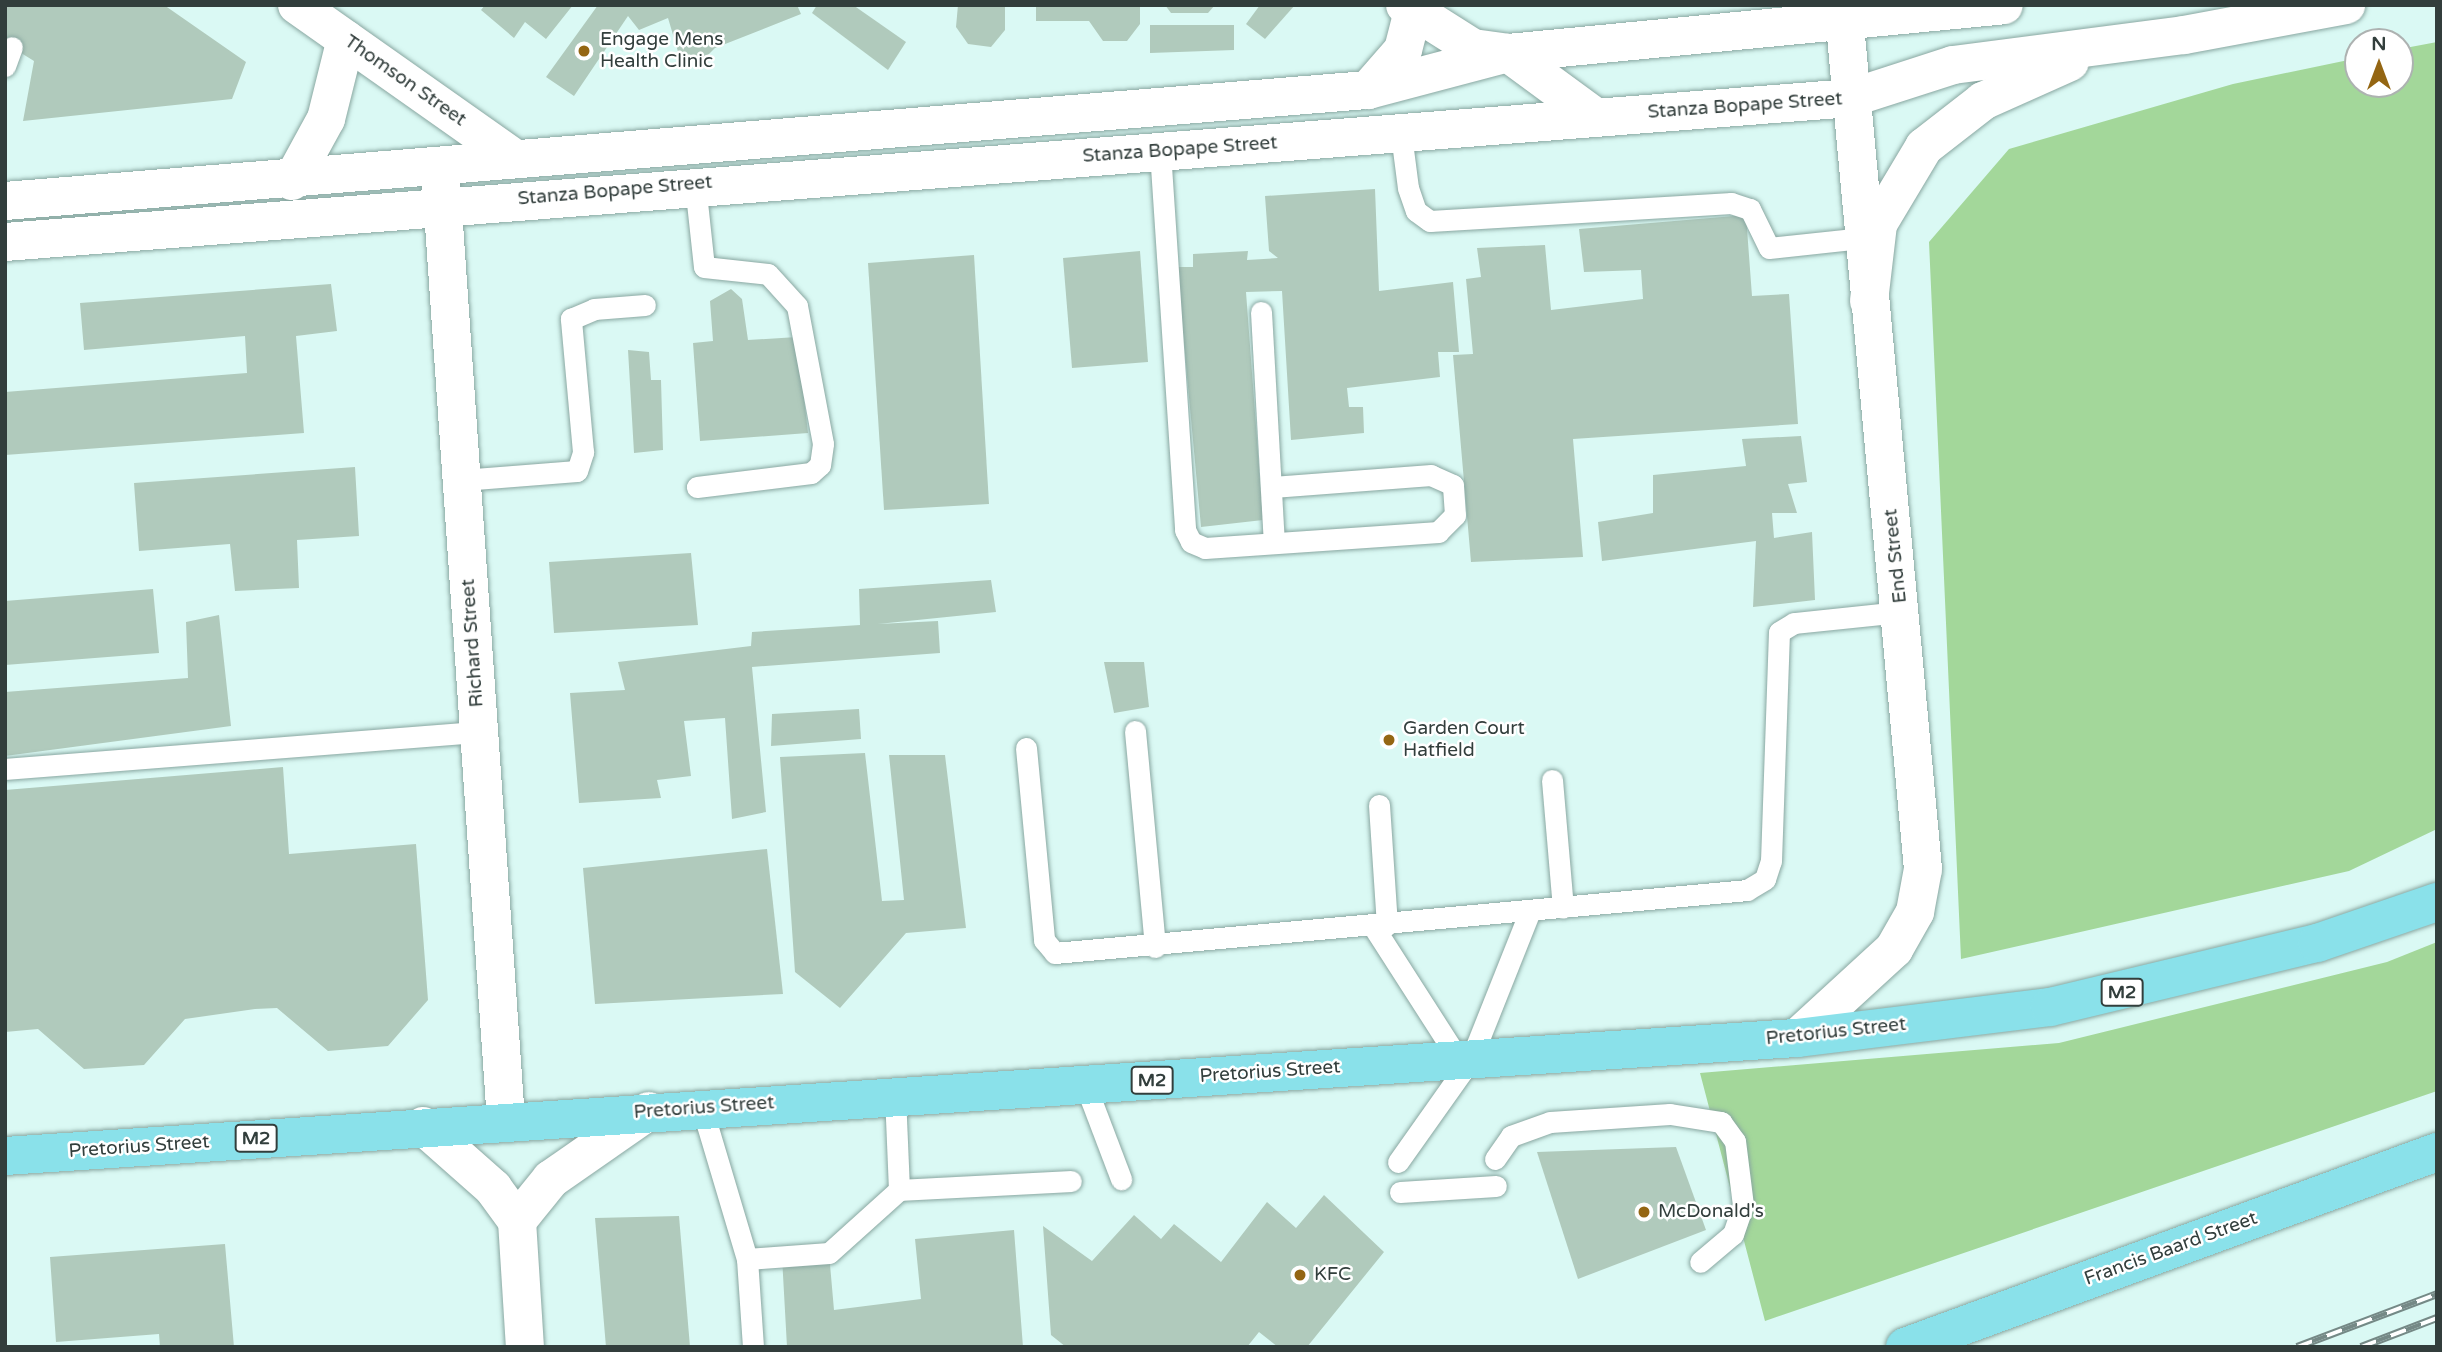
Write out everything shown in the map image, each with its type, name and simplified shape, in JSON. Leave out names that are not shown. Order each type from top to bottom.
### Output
[{"type":"main road","name":"Thomson Street","points":[[296,5],[514,158]]},
{"type":"main road","name":"Stanza Bopape Street","points":[[5,201],[292,181],[514,158],[1368,90],[1508,53],[1844,15],[2004,5]]},
{"type":"main road","name":"Stanza Bopape Street","points":[[5,242],[695,184],[1401,134],[1851,98],[1953,65],[2114,43],[2185,20],[2346,5]]},
{"type":"main road","points":[[1368,90],[1404,50],[1415,7],[1473,48],[1508,53],[1595,117]]},
{"type":"main road","name":"End Street","points":[[1797,1038],[1894,948],[1921,890],[1901,612],[1869,301],[1844,15]]},
{"type":"main road","points":[[292,181],[326,119],[346,39]]},
{"type":"main road","points":[[1869,301],[1878,224],[1924,147],[1983,101],[2114,43]]},
{"type":"main road","name":"Richard Street","points":[[440,167],[506,1120]]},
{"type":"main road","name":"Pretorius Street","points":[[5,1156],[506,1120],[1797,1038],[2050,1007],[2317,943],[2437,902]]},
{"type":"main road","points":[[517,1221],[551,1179],[649,1111]]},
{"type":"main road","points":[[423,1126],[494,1188],[517,1221],[525,1347]]},
{"type":"main road","name":"Francis Baard Street","points":[[1905,1347],[2437,1152]]},
{"type":"lane","points":[[1401,134],[1408,188],[1416,211],[1430,221],[1731,203],[1750,209],[1769,248],[1863,238]]},
{"type":"lane","points":[[1160,151],[1185,530],[1205,548],[1438,532],[1455,515],[1453,485],[1431,474],[1272,487]]},
{"type":"lane","points":[[695,184],[704,267],[768,274],[797,306],[822,444],[820,465],[811,473],[698,487]]},
{"type":"lane","points":[[462,480],[577,471],[583,452],[571,319],[594,309],[645,305]]},
{"type":"lane","points":[[1261,312],[1274,543]]},
{"type":"lane","points":[[1026,748],[1044,940],[1055,953],[1076,956],[1747,890],[1765,879],[1779,632],[1794,623],[1901,612]]},
{"type":"lane","points":[[1135,731],[1155,947]]},
{"type":"lane","points":[[5,769],[478,732]]},
{"type":"lane","points":[[1552,780],[1563,908]]},
{"type":"lane","points":[[1379,805],[1380,926],[1465,1060]]},
{"type":"lane","points":[[1398,1162],[1465,1060],[1530,911]]},
{"type":"lane","points":[[1085,1084],[1121,1179]]},
{"type":"lane","points":[[895,1096],[899,1190]]},
{"type":"lane","points":[[702,1108],[747,1259],[753,1347]]},
{"type":"lane","points":[[1494,1159],[1511,1136],[1550,1122],[1670,1114],[1721,1122],[1735,1141],[1743,1205],[1733,1234],[1700,1262]]},
{"type":"lane","points":[[747,1259],[829,1253],[899,1190],[1071,1181]]},
{"type":"lane","points":[[1400,1192],[1496,1186]]},
{"type":"green space","points":[[2437,42],[2437,829],[2349,871],[1961,959],[1929,242],[2009,149],[2233,84],[2344,61],[2344,98],[2414,98],[2414,46]]},
{"type":"green space","points":[[2437,942],[2437,1091],[1765,1321],[1700,1073],[2059,1043],[2387,962]]},
{"type":"building","points":[[5,5],[164,5],[246,62],[232,99],[23,121],[34,61],[5,43]]},
{"type":"building","points":[[485,5],[573,5],[546,39],[525,22],[514,38],[481,10]]},
{"type":"building","name":"Engage Mens Health Clinic","points":[[598,5],[797,5],[801,14],[715,48],[699,64],[679,55],[668,18],[639,30],[628,16],[574,96],[546,77]]},
{"type":"building","points":[[817,5],[853,5],[906,42],[888,70],[812,13]]},
{"type":"building","points":[[958,5],[1005,5],[1005,30],[991,47],[968,44],[956,27]]},
{"type":"building","points":[[1036,5],[1140,5],[1140,24],[1127,41],[1103,41],[1089,21],[1036,21]]},
{"type":"building","points":[[1165,5],[1215,5],[1208,13],[1171,13]]},
{"type":"building","points":[[1260,5],[1295,5],[1265,39],[1246,24]]},
{"type":"building","points":[[1150,25],[1234,25],[1234,50],[1150,53]]},
{"type":"building","points":[[1375,189],[1379,291],[1453,282],[1459,352],[1438,352],[1440,377],[1347,388],[1349,407],[1363,407],[1364,433],[1291,440],[1282,291],[1246,292],[1263,520],[1201,527],[1177,267],[1193,267],[1193,254],[1248,251],[1247,260],[1278,258],[1269,251],[1265,196]]},
{"type":"building","points":[[1746,215],[1752,296],[1789,294],[1798,424],[1573,439],[1583,557],[1471,562],[1453,355],[1473,354],[1466,279],[1481,277],[1477,248],[1545,245],[1551,310],[1643,299],[1641,270],[1584,272],[1579,229]]},
{"type":"building","points":[[1140,251],[1148,362],[1072,368],[1063,258]]},
{"type":"building","points":[[974,255],[989,504],[884,510],[868,263]]},
{"type":"building","points":[[331,284],[337,331],[296,336],[304,433],[5,455],[5,392],[247,373],[245,336],[84,350],[80,303]]},
{"type":"building","points":[[731,289],[742,299],[748,340],[797,337],[808,433],[700,441],[693,343],[713,341],[710,301]]},
{"type":"building","points":[[628,350],[649,352],[651,380],[661,380],[663,450],[634,453]]},
{"type":"building","points":[[1801,436],[1807,482],[1788,484],[1797,513],[1772,513],[1774,538],[1812,532],[1815,600],[1753,607],[1756,541],[1602,561],[1598,522],[1653,513],[1653,475],[1746,466],[1742,439]]},
{"type":"building","points":[[355,467],[359,536],[297,540],[299,588],[235,591],[230,544],[139,551],[134,483]]},
{"type":"building","points":[[691,553],[698,625],[554,633],[549,562]]},
{"type":"building","points":[[991,580],[996,612],[878,624],[938,621],[940,653],[752,667],[766,812],[732,819],[725,718],[684,721],[691,776],[657,780],[661,798],[579,803],[570,693],[625,690],[618,662],[751,646],[752,632],[860,625],[859,589]]},
{"type":"building","points":[[153,589],[159,653],[5,665],[5,601]]},
{"type":"building","points":[[219,615],[231,726],[5,756],[5,692],[188,678],[186,622]]},
{"type":"building","points":[[1104,662],[1144,662],[1149,707],[1114,713]]},
{"type":"building","points":[[859,709],[861,739],[771,746],[772,714]]},
{"type":"building","points":[[865,753],[882,901],[904,900],[889,755],[945,755],[966,928],[906,933],[840,1008],[795,972],[780,757]]},
{"type":"building","points":[[283,767],[289,854],[416,844],[428,1000],[388,1046],[328,1051],[277,1008],[255,1009],[185,1019],[144,1065],[84,1069],[38,1029],[5,1032],[5,790]]},
{"type":"building","points":[[767,849],[783,994],[595,1004],[583,868]]},
{"type":"building","points":[[1676,1147],[1706,1230],[1578,1279],[1537,1152]]},
{"type":"building","points":[[1324,1195],[1384,1252],[1307,1347],[1278,1347],[1259,1332],[1247,1347],[1066,1347],[1051,1335],[1043,1226],[1092,1261],[1134,1215],[1161,1239],[1174,1224],[1221,1262],[1267,1202],[1296,1228]]},
{"type":"building","points":[[679,1216],[690,1347],[606,1347],[595,1218]]},
{"type":"building","points":[[1014,1230],[1023,1347],[787,1347],[782,1257],[829,1253],[834,1310],[921,1299],[915,1239]]},
{"type":"building","points":[[225,1244],[234,1347],[160,1347],[159,1334],[56,1342],[50,1257]]},
{"type":"railway","points":[[2297,1347],[2437,1294]]},
{"type":"railway","points":[[2361,1347],[2437,1318]]},
{"type":"place","name":"Engage Mens Health Clinic","points":[[584,51]]},
{"type":"place","name":"Garden Court Hatfield","points":[[1389,740]]},
{"type":"place","name":"McDonald's","points":[[1644,1212]]},
{"type":"place","name":"KFC","points":[[1300,1275]]}]
